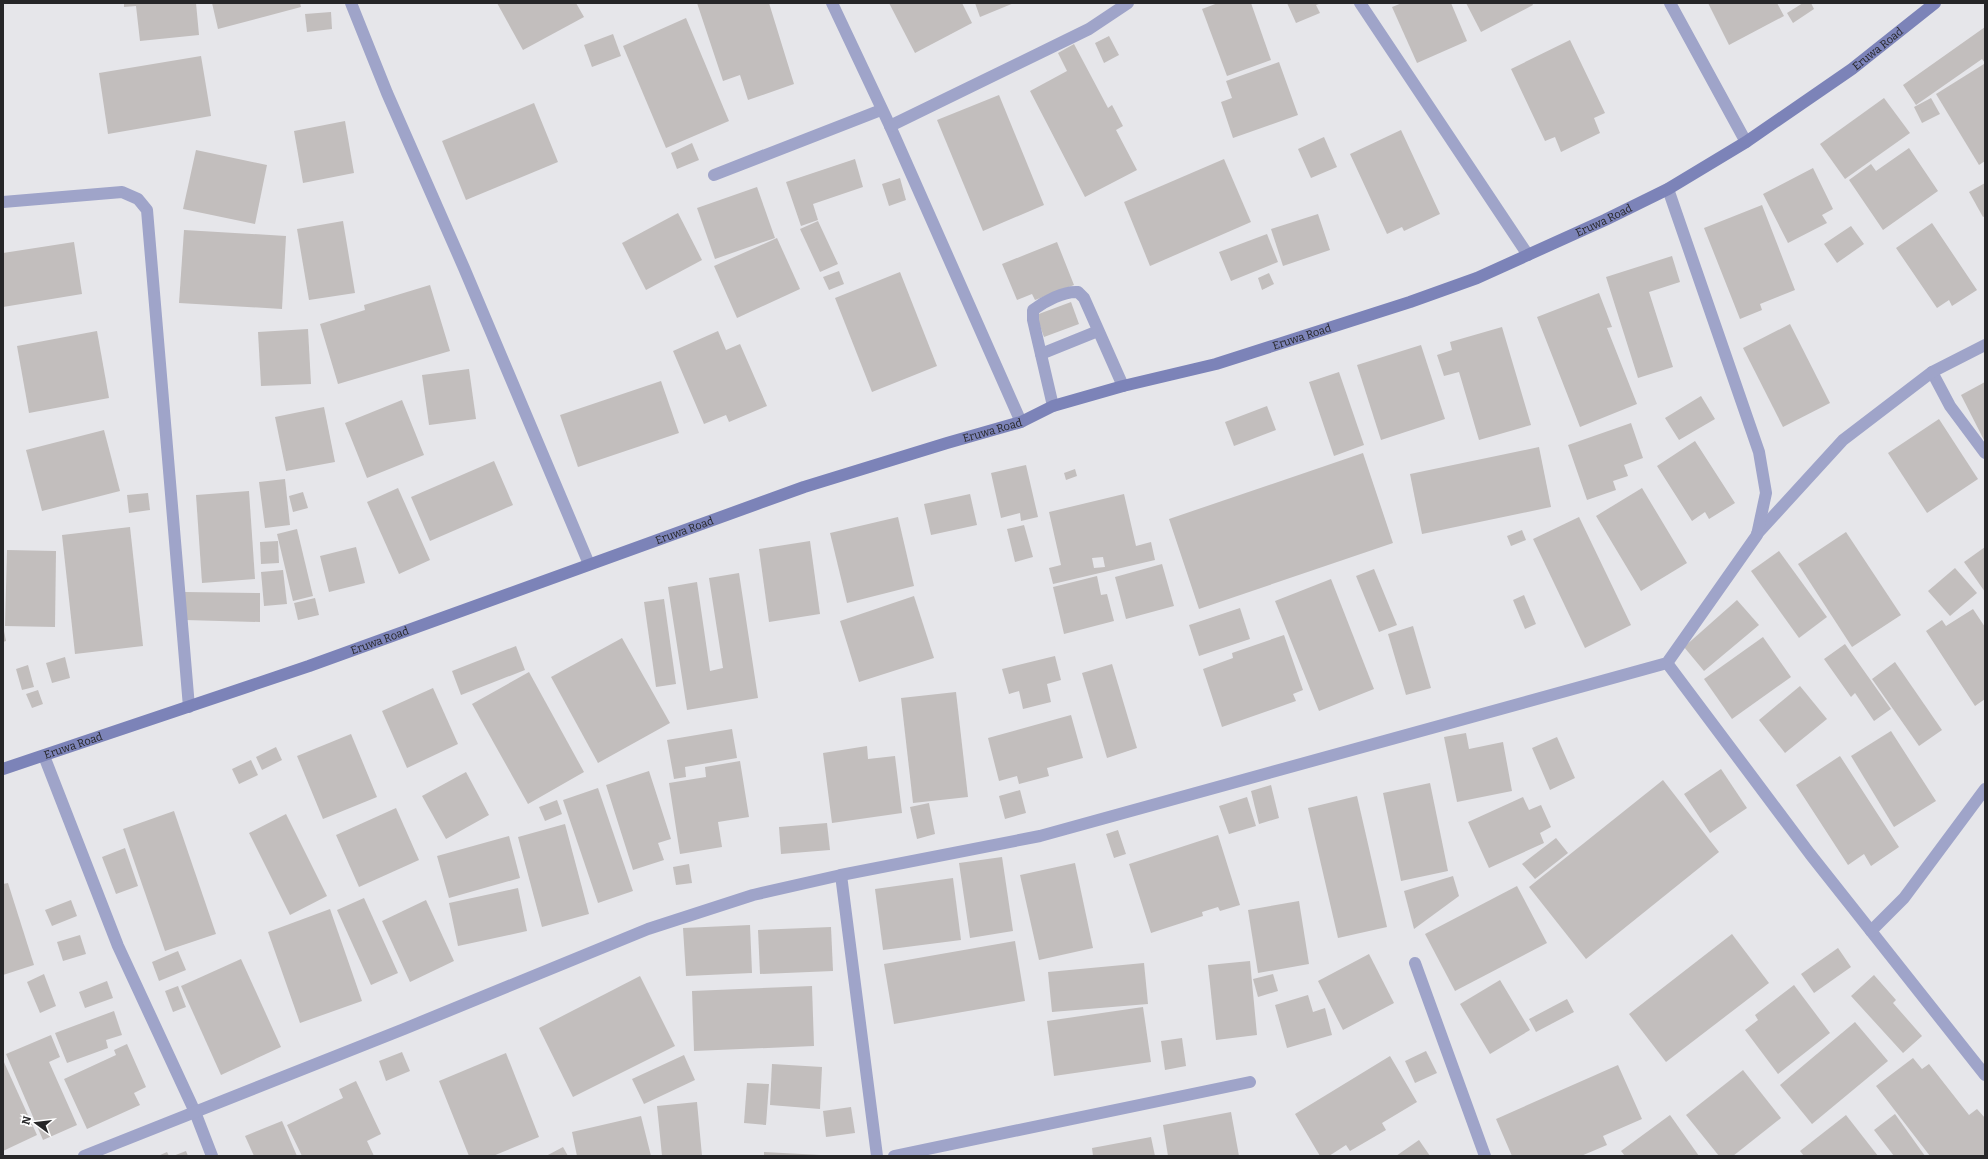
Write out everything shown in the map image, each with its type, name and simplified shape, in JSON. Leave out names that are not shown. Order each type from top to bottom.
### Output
[{"type":"main road","name":"Eruwa Road","points":[[3,769],[309,666],[804,487],[1021,422],[1053,406],[1122,386],[1216,364],[1403,305],[1477,278],[1668,189],[1746,142],[1852,69],[1935,3]]},
{"type":"street","points":[[351,3],[387,93],[464,268],[589,564]]},
{"type":"street","points":[[832,3],[881,110],[890,126],[1021,422]]},
{"type":"street","points":[[890,126],[1088,29],[1128,3]]},
{"type":"street","points":[[1360,3],[1528,255]]},
{"type":"street","points":[[1670,3],[1746,142]]},
{"type":"street","points":[[714,175],[881,110]]},
{"type":"street","points":[[1668,189],[1759,452],[1766,493],[1756,535]]},
{"type":"street","points":[[3,202],[122,192],[138,199],[147,210],[189,707]]},
{"type":"street","points":[[1053,406],[1033,320],[1033,310],[1039,305],[1070,291],[1078,292],[1084,298],[1122,386]]},
{"type":"street","points":[[1041,354],[1098,331]]},
{"type":"street","points":[[84,1156],[648,930],[754,895],[841,875],[1040,836],[1667,663],[1756,535],[1843,440],[1932,372],[1985,345]]},
{"type":"street","points":[[1932,372],[1950,406],[1985,453]]},
{"type":"street","points":[[1667,663],[1810,854],[1985,1075]]},
{"type":"street","points":[[44,756],[118,946],[195,1112],[212,1156]]},
{"type":"street","points":[[1871,931],[1904,898],[1985,789]]},
{"type":"street","points":[[841,875],[877,1156]]},
{"type":"street","points":[[1415,963],[1485,1156]]},
{"type":"street","points":[[894,1156],[1250,1082]]},
{"type":"building","points":[[124,3],[196,3],[199,35],[140,41],[136,6],[124,7]]},
{"type":"building","points":[[212,3],[300,3],[301,7],[218,29]]},
{"type":"building","points":[[497,3],[576,3],[584,17],[523,50]]},
{"type":"building","points":[[697,3],[769,3],[794,84],[748,100],[740,75],[723,81]]},
{"type":"building","points":[[889,3],[962,3],[972,23],[915,53]]},
{"type":"building","points":[[975,3],[1014,3],[980,17]]},
{"type":"building","points":[[1218,3],[1251,3],[1271,60],[1227,76],[1202,9]]},
{"type":"building","points":[[1287,3],[1322,3],[1316,5],[1320,13],[1296,23]]},
{"type":"building","points":[[1402,3],[1451,3],[1467,41],[1417,63],[1392,7]]},
{"type":"building","points":[[1466,3],[1532,3],[1533,5],[1481,32]]},
{"type":"building","points":[[1708,3],[1777,3],[1784,16],[1729,45]]},
{"type":"building","points":[[1803,3],[1811,3],[1814,9],[1793,23],[1787,13]]},
{"type":"building","points":[[331,12],[332,29],[307,32],[305,14]]},
{"type":"building","points":[[686,18],[729,121],[666,148],[623,46]]},
{"type":"building","points":[[1985,27],[1985,63],[1982,59],[1916,105],[1903,85]]},
{"type":"building","points":[[613,34],[621,56],[592,67],[584,45]]},
{"type":"building","points":[[1109,36],[1119,55],[1104,63],[1095,43]]},
{"type":"building","points":[[1570,40],[1605,113],[1594,118],[1600,133],[1561,152],[1555,137],[1545,141],[1511,69]]},
{"type":"building","points":[[1074,44],[1108,108],[1112,105],[1123,126],[1116,130],[1137,170],[1085,197],[1030,91],[1067,71],[1058,53]]},
{"type":"building","points":[[201,56],[211,116],[108,134],[99,73]]},
{"type":"building","points":[[1279,62],[1298,115],[1233,138],[1221,102],[1232,98],[1226,81]]},
{"type":"building","points":[[1984,64],[1985,161],[1979,165],[1936,94]]},
{"type":"building","points":[[999,95],[1044,205],[983,231],[937,120]]},
{"type":"building","points":[[1884,98],[1910,133],[1845,179],[1820,144]]},
{"type":"building","points":[[1931,98],[1940,114],[1922,123],[1914,107]]},
{"type":"building","points":[[534,103],[558,162],[466,200],[442,141]]},
{"type":"building","points":[[345,121],[354,173],[303,183],[294,131]]},
{"type":"building","points":[[1401,130],[1440,214],[1404,231],[1402,227],[1387,234],[1350,154]]},
{"type":"building","points":[[1324,137],[1337,167],[1311,178],[1298,149]]},
{"type":"building","points":[[692,143],[699,160],[677,169],[671,153]]},
{"type":"building","points":[[1909,148],[1938,191],[1883,230],[1849,180],[1871,164],[1876,171]]},
{"type":"building","points":[[196,150],[267,165],[255,224],[183,209]]},
{"type":"building","points":[[855,159],[863,187],[813,204],[818,220],[801,226],[786,182]]},
{"type":"building","points":[[1224,159],[1251,222],[1150,266],[1124,202]]},
{"type":"building","points":[[1813,168],[1833,209],[1822,215],[1827,223],[1788,243],[1763,194]]},
{"type":"building","points":[[900,178],[906,200],[889,206],[882,184]]},
{"type":"building","points":[[1985,183],[1985,216],[1983,217],[1969,192]]},
{"type":"building","points":[[757,187],[775,238],[715,259],[697,208]]},
{"type":"building","points":[[1762,205],[1795,290],[1760,304],[1762,310],[1740,319],[1704,228]]},
{"type":"building","points":[[678,213],[702,260],[646,290],[622,243]]},
{"type":"building","points":[[1318,214],[1330,250],[1283,266],[1271,229]]},
{"type":"building","points":[[343,221],[355,293],[309,300],[297,229]]},
{"type":"building","points":[[818,221],[838,264],[820,272],[800,229]]},
{"type":"building","points":[[1932,223],[1977,290],[1952,306],[1949,300],[1937,308],[1896,248]]},
{"type":"building","points":[[1851,226],[1864,244],[1837,263],[1824,244]]},
{"type":"building","points":[[184,230],[286,236],[282,309],[179,303]]},
{"type":"building","points":[[1267,234],[1278,262],[1231,281],[1219,252]]},
{"type":"building","points":[[777,238],[800,289],[737,318],[714,266]]},
{"type":"building","points":[[74,242],[82,294],[3,307],[3,253]]},
{"type":"building","points":[[1057,242],[1074,285],[1035,300],[1032,294],[1017,300],[1002,264]]},
{"type":"building","points":[[1672,256],[1680,282],[1649,292],[1673,367],[1638,378],[1606,277]]},
{"type":"building","points":[[839,271],[844,284],[829,290],[823,277]]},
{"type":"building","points":[[900,272],[937,366],[872,392],[835,298]]},
{"type":"building","points":[[1269,273],[1274,284],[1262,290],[1258,278]]},
{"type":"building","points":[[430,285],[450,351],[338,384],[320,324],[365,310],[364,305]]},
{"type":"building","points":[[1599,293],[1612,327],[1607,328],[1637,404],[1580,427],[1537,317]]},
{"type":"building","points":[[1071,302],[1079,324],[1044,337],[1036,315]]},
{"type":"building","points":[[1790,324],[1830,403],[1783,427],[1743,348]]},
{"type":"building","points":[[1502,327],[1531,425],[1479,440],[1459,372],[1444,376],[1437,355],[1452,350],[1450,342]]},
{"type":"building","points":[[308,329],[311,384],[261,386],[258,332]]},
{"type":"building","points":[[97,331],[109,398],[29,413],[17,346]]},
{"type":"building","points":[[718,331],[726,350],[740,344],[767,406],[729,422],[726,415],[704,424],[673,351]]},
{"type":"building","points":[[1421,345],[1445,419],[1381,440],[1357,365]]},
{"type":"building","points":[[469,369],[476,419],[429,425],[422,375]]},
{"type":"building","points":[[1339,372],[1364,445],[1334,456],[1309,382]]},
{"type":"building","points":[[661,381],[679,433],[578,467],[560,415]]},
{"type":"building","points":[[1985,382],[1985,442],[1961,395]]},
{"type":"building","points":[[1701,396],[1715,419],[1679,440],[1665,418]]},
{"type":"building","points":[[402,400],[424,455],[367,478],[345,423]]},
{"type":"building","points":[[1267,406],[1276,430],[1234,446],[1225,422]]},
{"type":"building","points":[[324,407],[335,462],[286,471],[275,417]]},
{"type":"building","points":[[1939,419],[1978,479],[1927,513],[1888,453]]},
{"type":"building","points":[[1631,423],[1643,458],[1624,465],[1628,476],[1613,481],[1616,490],[1587,500],[1568,445]]},
{"type":"building","points":[[104,430],[120,491],[42,511],[26,450]]},
{"type":"building","points":[[1695,441],[1735,503],[1709,519],[1705,512],[1692,521],[1657,466]]},
{"type":"building","points":[[1539,447],[1551,507],[1422,534],[1410,474]]},
{"type":"building","points":[[1363,453],[1393,543],[1199,609],[1169,519]]},
{"type":"building","points":[[494,461],[513,505],[430,541],[411,497]]},
{"type":"building","points":[[1026,465],[1038,517],[1021,521],[1020,513],[1001,518],[991,473]]},
{"type":"building","points":[[1075,469],[1077,476],[1066,480],[1064,473]]},
{"type":"building","points":[[285,479],[290,525],[265,528],[259,482]]},
{"type":"building","points":[[398,488],[430,560],[399,574],[367,502]]},
{"type":"building","points":[[1642,488],[1687,563],[1641,591],[1596,516]]},
{"type":"building","points":[[249,491],[255,579],[202,583],[196,495]]},
{"type":"building","points":[[303,492],[308,508],[293,512],[289,496]]},
{"type":"building","points":[[148,493],[150,510],[129,513],[127,495]]},
{"type":"building","points":[[970,494],[977,525],[931,535],[924,504]]},
{"type":"building","points":[[1124,494],[1136,546],[1151,542],[1155,560],[1053,584],[1049,568],[1061,565],[1049,512]],"holes":[[[1103,557],[1105,567],[1094,568],[1092,558]]]},
{"type":"building","points":[[898,517],[914,586],[847,603],[830,533]]},
{"type":"building","points":[[1579,517],[1631,625],[1585,648],[1533,539]]},
{"type":"building","points":[[1024,525],[1033,557],[1015,562],[1007,529]]},
{"type":"building","points":[[130,527],[143,646],[75,654],[62,535]]},
{"type":"building","points":[[297,529],[313,596],[293,601],[277,534]]},
{"type":"building","points":[[1522,530],[1526,540],[1511,546],[1507,536]]},
{"type":"building","points":[[1846,532],[1901,615],[1852,647],[1798,564]]},
{"type":"building","points":[[278,541],[279,563],[261,564],[260,542]]},
{"type":"building","points":[[810,541],[820,614],[769,622],[759,549]]},
{"type":"building","points":[[356,547],[365,583],[329,592],[320,556]]},
{"type":"building","points":[[1985,547],[1985,592],[1964,562]]},
{"type":"building","points":[[7,550],[56,551],[55,627],[5,626]]},
{"type":"building","points":[[1779,551],[1827,617],[1799,638],[1751,571]]},
{"type":"building","points":[[1162,564],[1174,606],[1126,619],[1115,577]]},
{"type":"building","points":[[1955,568],[1977,593],[1950,616],[1928,591]]},
{"type":"building","points":[[1374,569],[1397,625],[1379,632],[1356,576]]},
{"type":"building","points":[[283,570],[287,604],[264,606],[261,572]]},
{"type":"building","points":[[739,573],[758,698],[687,710],[668,587],[697,582],[710,671],[723,668],[709,578]]},
{"type":"building","points":[[1097,576],[1101,595],[1107,594],[1114,621],[1064,634],[1053,587]]},
{"type":"building","points":[[1331,579],[1374,689],[1319,711],[1275,601]]},
{"type":"building","points":[[185,592],[260,593],[260,622],[185,620]]},
{"type":"building","points":[[1524,595],[1536,624],[1525,629],[1513,600]]},
{"type":"building","points":[[914,596],[934,658],[859,682],[840,621]]},
{"type":"building","points":[[315,598],[319,615],[298,620],[294,603]]},
{"type":"building","points":[[664,599],[676,684],[656,687],[644,602]]},
{"type":"building","points":[[1737,600],[1759,625],[1704,671],[1684,647]]},
{"type":"building","points":[[1240,608],[1250,639],[1199,656],[1189,625]]},
{"type":"building","points":[[1973,609],[1985,627],[1985,699],[1975,706],[1926,631],[1942,620],[1946,626]]},
{"type":"building","points":[[3,626],[6,641],[3,642]]},
{"type":"building","points":[[1413,626],[1431,688],[1406,695],[1388,634]]},
{"type":"building","points":[[1284,635],[1303,690],[1293,694],[1296,701],[1222,727],[1203,669],[1233,658],[1232,653]]},
{"type":"building","points":[[1763,637],[1791,677],[1732,719],[1704,679]]},
{"type":"building","points":[[622,638],[670,723],[598,763],[551,677]]},
{"type":"building","points":[[1845,644],[1891,709],[1874,721],[1855,693],[1851,697],[1824,659]]},
{"type":"building","points":[[516,646],[525,670],[461,695],[452,671]]},
{"type":"building","points":[[1055,656],[1061,680],[1047,684],[1051,702],[1023,709],[1019,691],[1009,694],[1002,669]]},
{"type":"building","points":[[65,657],[70,678],[52,683],[46,663]]},
{"type":"building","points":[[1895,662],[1942,730],[1919,746],[1872,679]]},
{"type":"building","points":[[1112,664],[1137,748],[1107,758],[1082,673]]},
{"type":"building","points":[[28,665],[34,687],[22,690],[16,669]]},
{"type":"building","points":[[529,672],[584,772],[528,804],[472,704]]},
{"type":"building","points":[[1800,686],[1827,719],[1785,753],[1759,720]]},
{"type":"building","points":[[433,688],[458,744],[407,768],[382,711]]},
{"type":"building","points":[[38,690],[43,704],[32,708],[26,694]]},
{"type":"building","points":[[956,692],[968,797],[913,803],[901,698]]},
{"type":"building","points":[[1071,715],[1083,758],[1047,768],[1049,776],[1019,784],[1017,776],[999,781],[988,738]]},
{"type":"building","points":[[732,729],[737,758],[685,767],[686,777],[674,779],[667,740]]},
{"type":"building","points":[[1891,731],[1936,801],[1894,827],[1851,756]]},
{"type":"building","points":[[1466,733],[1469,749],[1503,742],[1512,791],[1457,802],[1444,737]]},
{"type":"building","points":[[351,734],[377,797],[323,819],[297,756]]},
{"type":"building","points":[[1557,737],[1575,778],[1550,790],[1532,748]]},
{"type":"building","points":[[867,746],[868,759],[895,756],[902,813],[832,823],[823,753]]},
{"type":"building","points":[[276,747],[282,760],[262,770],[256,757]]},
{"type":"building","points":[[1840,756],[1899,847],[1871,866],[1864,854],[1848,865],[1796,785]]},
{"type":"building","points":[[251,760],[258,775],[239,784],[232,769]]},
{"type":"building","points":[[740,761],[749,817],[718,822],[722,847],[680,854],[669,783],[706,777],[705,767]]},
{"type":"building","points":[[1721,769],[1747,808],[1710,833],[1684,794]]},
{"type":"building","points":[[649,771],[671,839],[658,843],[664,860],[633,870],[606,785]]},
{"type":"building","points":[[466,772],[489,815],[446,839],[422,796]]},
{"type":"building","points":[[1663,780],[1719,852],[1586,959],[1529,887]]},
{"type":"building","points":[[1430,783],[1448,871],[1401,881],[1383,793]]},
{"type":"building","points":[[1271,785],[1279,818],[1259,824],[1251,791]]},
{"type":"building","points":[[598,788],[633,891],[598,903],[563,800]]},
{"type":"building","points":[[1020,790],[1026,813],[1005,819],[999,796]]},
{"type":"building","points":[[1357,796],[1387,927],[1338,938],[1308,808]]},
{"type":"building","points":[[1247,797],[1256,826],[1229,834],[1219,806]]},
{"type":"building","points":[[1523,797],[1529,810],[1541,805],[1551,827],[1540,833],[1544,843],[1489,868],[1468,822]]},
{"type":"building","points":[[557,800],[562,814],[545,821],[539,807]]},
{"type":"building","points":[[929,803],[935,834],[917,839],[910,807]]},
{"type":"building","points":[[396,808],[419,860],[359,887],[336,835]]},
{"type":"building","points":[[174,811],[216,934],[165,951],[123,829]]},
{"type":"building","points":[[286,814],[327,896],[290,915],[249,833]]},
{"type":"building","points":[[827,823],[830,850],[781,854],[779,827]]},
{"type":"building","points":[[565,824],[589,914],[542,927],[518,837]]},
{"type":"building","points":[[1118,830],[1126,854],[1114,858],[1106,834]]},
{"type":"building","points":[[1218,835],[1240,905],[1220,911],[1218,907],[1202,912],[1203,916],[1151,933],[1129,864]]},
{"type":"building","points":[[509,836],[520,878],[449,898],[437,856]]},
{"type":"building","points":[[1556,838],[1568,853],[1535,879],[1522,864]]},
{"type":"building","points":[[125,848],[138,886],[116,894],[102,857]]},
{"type":"building","points":[[1002,857],[1013,931],[970,938],[959,863]]},
{"type":"building","points":[[1075,863],[1093,948],[1039,960],[1020,875]]},
{"type":"building","points":[[689,864],[692,883],[676,885],[673,867]]},
{"type":"building","points":[[1453,876],[1459,896],[1414,929],[1404,891]]},
{"type":"building","points":[[953,878],[961,940],[883,950],[875,889]]},
{"type":"building","points":[[8,883],[34,965],[3,975],[3,884]]},
{"type":"building","points":[[1517,886],[1547,943],[1455,991],[1425,934]]},
{"type":"building","points":[[518,888],[527,931],[458,946],[449,903]]},
{"type":"building","points":[[364,898],[398,973],[371,985],[337,910]]},
{"type":"building","points":[[71,900],[77,916],[52,926],[45,910]]},
{"type":"building","points":[[426,900],[454,961],[410,982],[382,921]]},
{"type":"building","points":[[1299,901],[1309,964],[1258,973],[1248,910]]},
{"type":"building","points":[[330,909],[362,1001],[300,1023],[268,932]]},
{"type":"building","points":[[750,925],[752,973],[686,976],[683,928]]},
{"type":"building","points":[[831,927],[833,971],[760,974],[758,930]]},
{"type":"building","points":[[1732,934],[1769,983],[1666,1062],[1629,1014]]},
{"type":"building","points":[[80,935],[86,954],[63,961],[57,942]]},
{"type":"building","points":[[1015,941],[1025,1001],[894,1024],[884,964]]},
{"type":"building","points":[[1838,948],[1851,967],[1814,993],[1801,974]]},
{"type":"building","points":[[178,951],[186,970],[159,981],[152,962]]},
{"type":"building","points":[[1369,954],[1394,1003],[1343,1030],[1318,981]]},
{"type":"building","points":[[241,959],[281,1047],[221,1075],[181,986]]},
{"type":"building","points":[[1250,961],[1257,1035],[1216,1040],[1208,965]]},
{"type":"building","points":[[1144,963],[1148,1004],[1052,1012],[1048,972]]},
{"type":"building","points":[[44,974],[56,1006],[40,1013],[27,982]]},
{"type":"building","points":[[1273,974],[1278,991],[1258,997],[1253,979]]},
{"type":"building","points":[[1874,975],[1896,1000],[1893,1003],[1922,1036],[1903,1053],[1851,996]]},
{"type":"building","points":[[640,976],[675,1046],[573,1097],[539,1028]]},
{"type":"building","points":[[1500,980],[1530,1030],[1490,1054],[1460,1004]]},
{"type":"building","points":[[107,981],[113,998],[85,1008],[79,992]]},
{"type":"building","points":[[1794,985],[1830,1033],[1778,1074],[1745,1030],[1758,1020],[1755,1015]]},
{"type":"building","points":[[178,986],[186,1007],[173,1012],[165,991]]},
{"type":"building","points":[[812,986],[814,1046],[694,1051],[692,991]]},
{"type":"building","points":[[1308,995],[1313,1012],[1325,1008],[1332,1035],[1287,1048],[1275,1005]]},
{"type":"building","points":[[1567,999],[1574,1012],[1536,1032],[1529,1019]]},
{"type":"building","points":[[1143,1007],[1151,1062],[1054,1076],[1047,1021]]},
{"type":"building","points":[[114,1011],[122,1035],[106,1040],[108,1048],[67,1063],[55,1033]]},
{"type":"building","points":[[1855,1022],[1888,1061],[1812,1124],[1780,1085]]},
{"type":"building","points":[[51,1035],[60,1057],[49,1062],[77,1125],[43,1140],[6,1054]]},
{"type":"building","points":[[1182,1038],[1186,1066],[1165,1070],[1161,1041]]},
{"type":"building","points":[[127,1044],[146,1087],[134,1093],[140,1105],[87,1129],[64,1079],[116,1055],[114,1050]]},
{"type":"building","points":[[1426,1051],[1437,1073],[1415,1083],[1405,1061]]},
{"type":"building","points":[[402,1052],[410,1071],[386,1081],[379,1061]]},
{"type":"building","points":[[506,1053],[539,1137],[493,1156],[469,1156],[439,1081]]},
{"type":"building","points":[[684,1055],[695,1080],[644,1104],[632,1079]]},
{"type":"building","points":[[1390,1056],[1417,1102],[1382,1123],[1386,1130],[1350,1151],[1346,1145],[1329,1156],[1320,1156],[1295,1114]]},
{"type":"building","points":[[1913,1058],[1922,1069],[1929,1064],[1969,1115],[1977,1109],[1985,1118],[1985,1156],[1930,1156],[1876,1086]]},
{"type":"building","points":[[3,1060],[37,1135],[3,1151]]},
{"type":"building","points":[[772,1064],[822,1067],[820,1109],[770,1105]]},
{"type":"building","points":[[1618,1065],[1642,1119],[1603,1136],[1607,1145],[1581,1156],[1512,1156],[1496,1119]]},
{"type":"building","points":[[1743,1070],[1781,1118],[1733,1156],[1719,1156],[1686,1115]]},
{"type":"building","points":[[356,1081],[381,1134],[367,1141],[374,1156],[302,1156],[287,1125],[343,1098],[339,1089]]},
{"type":"building","points":[[747,1083],[769,1084],[766,1125],[744,1123]]},
{"type":"building","points":[[697,1102],[702,1156],[662,1156],[657,1106]]},
{"type":"building","points":[[851,1107],[855,1133],[826,1137],[823,1111]]},
{"type":"building","points":[[1231,1112],[1239,1156],[1168,1156],[1163,1125]]},
{"type":"building","points":[[1895,1114],[1925,1156],[1894,1156],[1874,1130]]},
{"type":"building","points":[[1670,1115],[1699,1156],[1625,1156],[1621,1151]]},
{"type":"building","points":[[1846,1115],[1878,1156],[1804,1156],[1800,1151]]},
{"type":"building","points":[[641,1116],[651,1156],[577,1156],[572,1132]]},
{"type":"building","points":[[282,1121],[297,1156],[254,1156],[245,1136]]},
{"type":"building","points":[[1151,1137],[1155,1156],[1093,1156],[1092,1148]]},
{"type":"building","points":[[1419,1140],[1430,1156],[1396,1156]]},
{"type":"building","points":[[563,1147],[568,1156],[546,1156]]},
{"type":"building","points":[[186,1151],[188,1156],[173,1156]]},
{"type":"building","points":[[167,1152],[169,1156],[158,1156]]},
{"type":"building","points":[[764,1152],[821,1155],[821,1156],[764,1156]]}]
